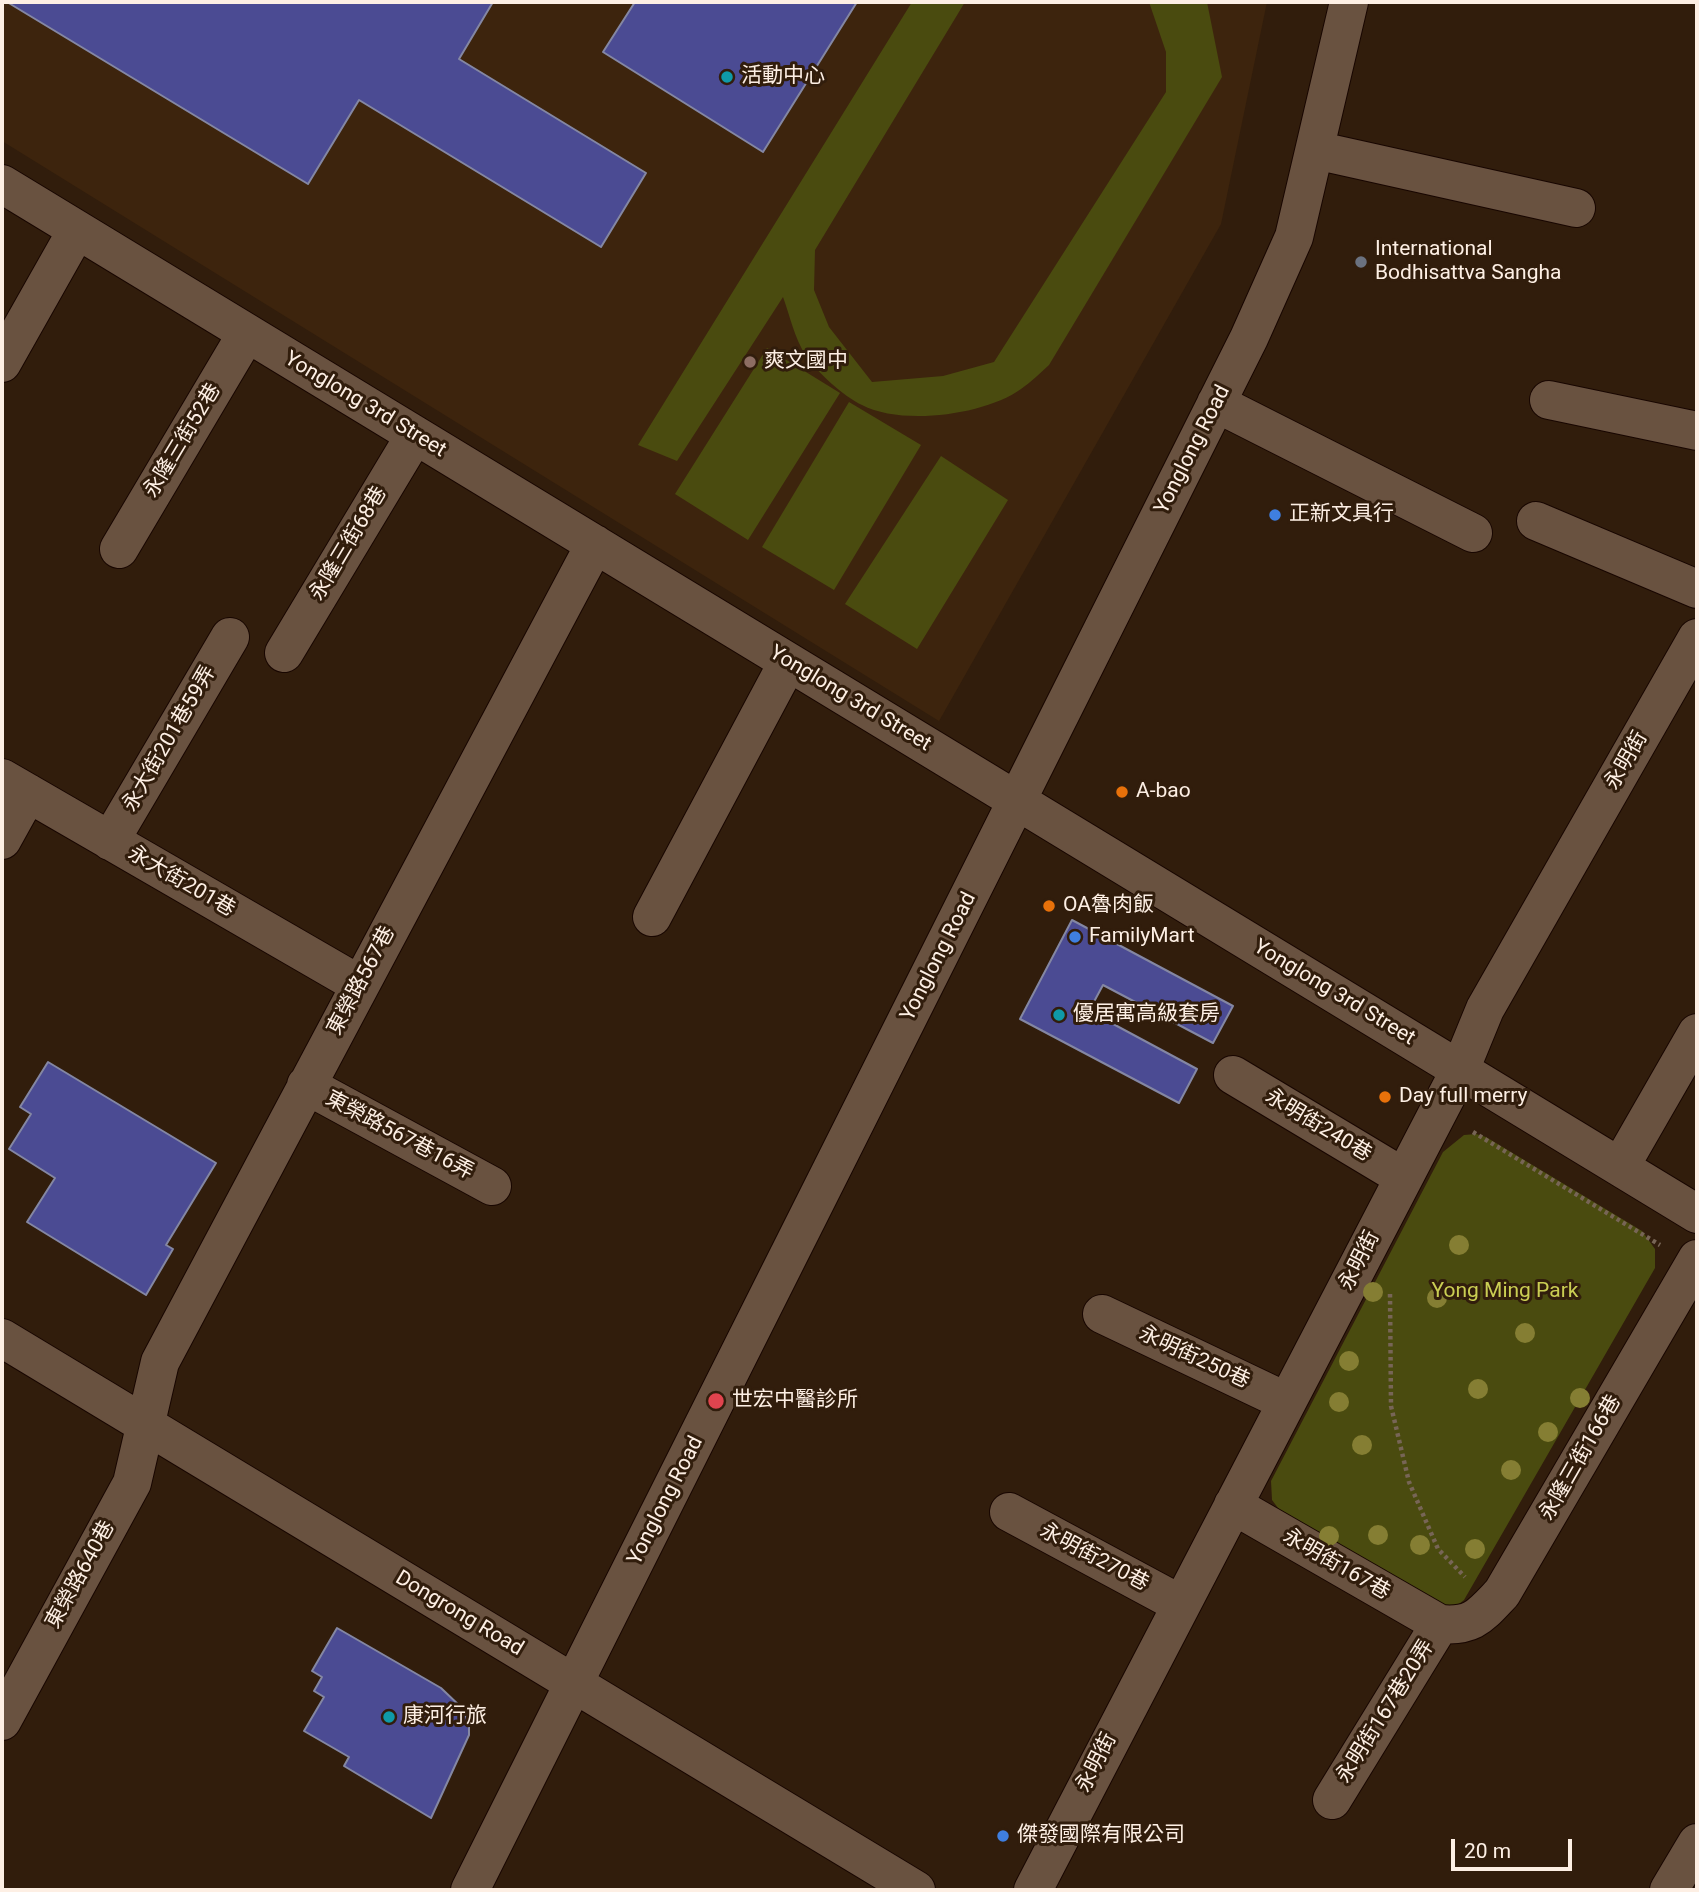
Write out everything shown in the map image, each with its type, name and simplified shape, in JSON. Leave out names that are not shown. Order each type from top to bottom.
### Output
[{"type":"street","name":"Yonglong Road","points":[[470,1890],[1018,801],[1216,403],[1294,237],[1349,2]]},
{"type":"street","points":[[1315,150],[1576,208]]},
{"type":"street","name":"Yonglong 3rd Street","points":[[2,184],[1697,1214]]},
{"type":"street","points":[[2,363],[77,230]]},
{"type":"street","name":"永隆三街52巷","points":[[119,549],[247,333]]},
{"type":"street","points":[[1549,400],[1697,431]]},
{"type":"street","points":[[1216,403],[1473,533]]},
{"type":"street","name":"永隆三街68巷","points":[[284,653],[415,435]]},
{"type":"street","points":[[1536,521],[1697,589]]},
{"type":"street","name":"東榮路567巷","points":[[145,1424],[160,1362],[595,544]]},
{"type":"street","name":"永大街201巷59弄","points":[[110,841],[230,637]]},
{"type":"street","name":"永明街","points":[[1033,1890],[1460,1070],[1485,1009],[1697,638]]},
{"type":"street","points":[[652,917],[788,662]]},
{"type":"street","points":[[2,840],[15,786]]},
{"type":"street","name":"永大街201巷","points":[[15,786],[360,985]]},
{"type":"street","points":[[1620,1167],[1697,1033]]},
{"type":"street","name":"永明街240巷","points":[[1233,1075],[1403,1177]]},
{"type":"street","name":"東榮路567巷16弄","points":[[306,1085],[492,1186]]},
{"type":"street","name":"永隆三街166巷","points":[[1440,1624],[1461,1626],[1479,1618],[1502,1593],[1681,1253]]},
{"type":"street","name":"永明街250巷","points":[[1101,1314],[1287,1402]]},
{"type":"street","name":"Dongrong Road","points":[[2,1338],[916,1890]]},
{"type":"street","name":"東榮路640巷","points":[[2,1720],[132,1483],[145,1424]]},
{"type":"street","name":"永明街167巷","points":[[1233,1505],[1440,1624]]},
{"type":"street","name":"永明街270巷","points":[[1009,1511],[1180,1604]]},
{"type":"street","name":"永明街167巷20弄","points":[[1332,1800],[1440,1624]]},
{"type":"street","points":[[1669,1890],[1697,1843]]},
{"type":"path","points":[[1463,1140],[1473,1132],[1681,1253]]},
{"type":"path","points":[[1390,1289],[1391,1406],[1409,1482],[1438,1549],[1466,1578]]},
{"type":"shaded area","name":"爽文國中","points":[[2,2],[1267,2],[1221,224],[939,721],[2,141]]},
{"type":"green space","points":[[912,2],[965,2],[815,250],[814,290],[829,327],[872,382],[943,376],[994,362],[1166,92],[1166,52],[1149,2],[1207,2],[1222,77],[1049,365],[1021,389],[987,405],[943,415],[899,415],[862,405],[831,384],[806,356],[795,334],[783,297],[677,461],[638,445]]},
{"type":"green space","points":[[767,348],[840,393],[748,540],[675,494]]},
{"type":"green space","points":[[849,402],[921,445],[834,590],[762,547]]},
{"type":"green space","points":[[941,456],[1008,500],[917,649],[845,604]]},
{"type":"green space","name":"Yong Ming Park","points":[[1464,1135],[1486,1137],[1642,1231],[1655,1249],[1655,1268],[1464,1600],[1455,1607],[1440,1607],[1284,1516],[1272,1500],[1271,1481],[1443,1152]]},
{"type":"building","points":[[7,2],[493,2],[459,59],[646,173],[601,247],[359,100],[308,184]]},
{"type":"building","name":"活動中心","points":[[635,2],[857,2],[763,152],[603,52]]},
{"type":"building","name":"優居寓高級套房","points":[[1072,920],[1233,1006],[1213,1043],[1103,985],[1089,1011],[1197,1069],[1179,1103],[1020,1019]]},
{"type":"building","points":[[48,1062],[216,1163],[166,1245],[173,1249],[146,1295],[27,1222],[55,1178],[9,1149],[31,1114],[20,1107]]},
{"type":"building","name":"康河行旅","points":[[337,1628],[441,1688],[463,1709],[469,1724],[469,1735],[431,1818],[344,1766],[349,1757],[304,1731],[324,1697],[314,1691],[322,1677],[312,1671]]},
{"type":"place","name":"活動中心","points":[[727,77]]},
{"type":"place","name":"International Bodhisattva Sangha","points":[[1361,262]]},
{"type":"place","name":"爽文國中","points":[[750,362]]},
{"type":"place","name":"正新文具行","points":[[1275,515]]},
{"type":"place","name":"A-bao","points":[[1122,792]]},
{"type":"place","name":"OA魯肉飯","points":[[1049,906]]},
{"type":"place","name":"FamilyMart","points":[[1075,937]]},
{"type":"place","name":"優居寓高級套房","points":[[1059,1015]]},
{"type":"place","name":"Day full merry","points":[[1385,1097]]},
{"type":"place","name":"世宏中醫診所","points":[[716,1401]]},
{"type":"place","name":"康河行旅","points":[[389,1717]]},
{"type":"place","name":"傑發國際有限公司","points":[[1003,1836]]}]
